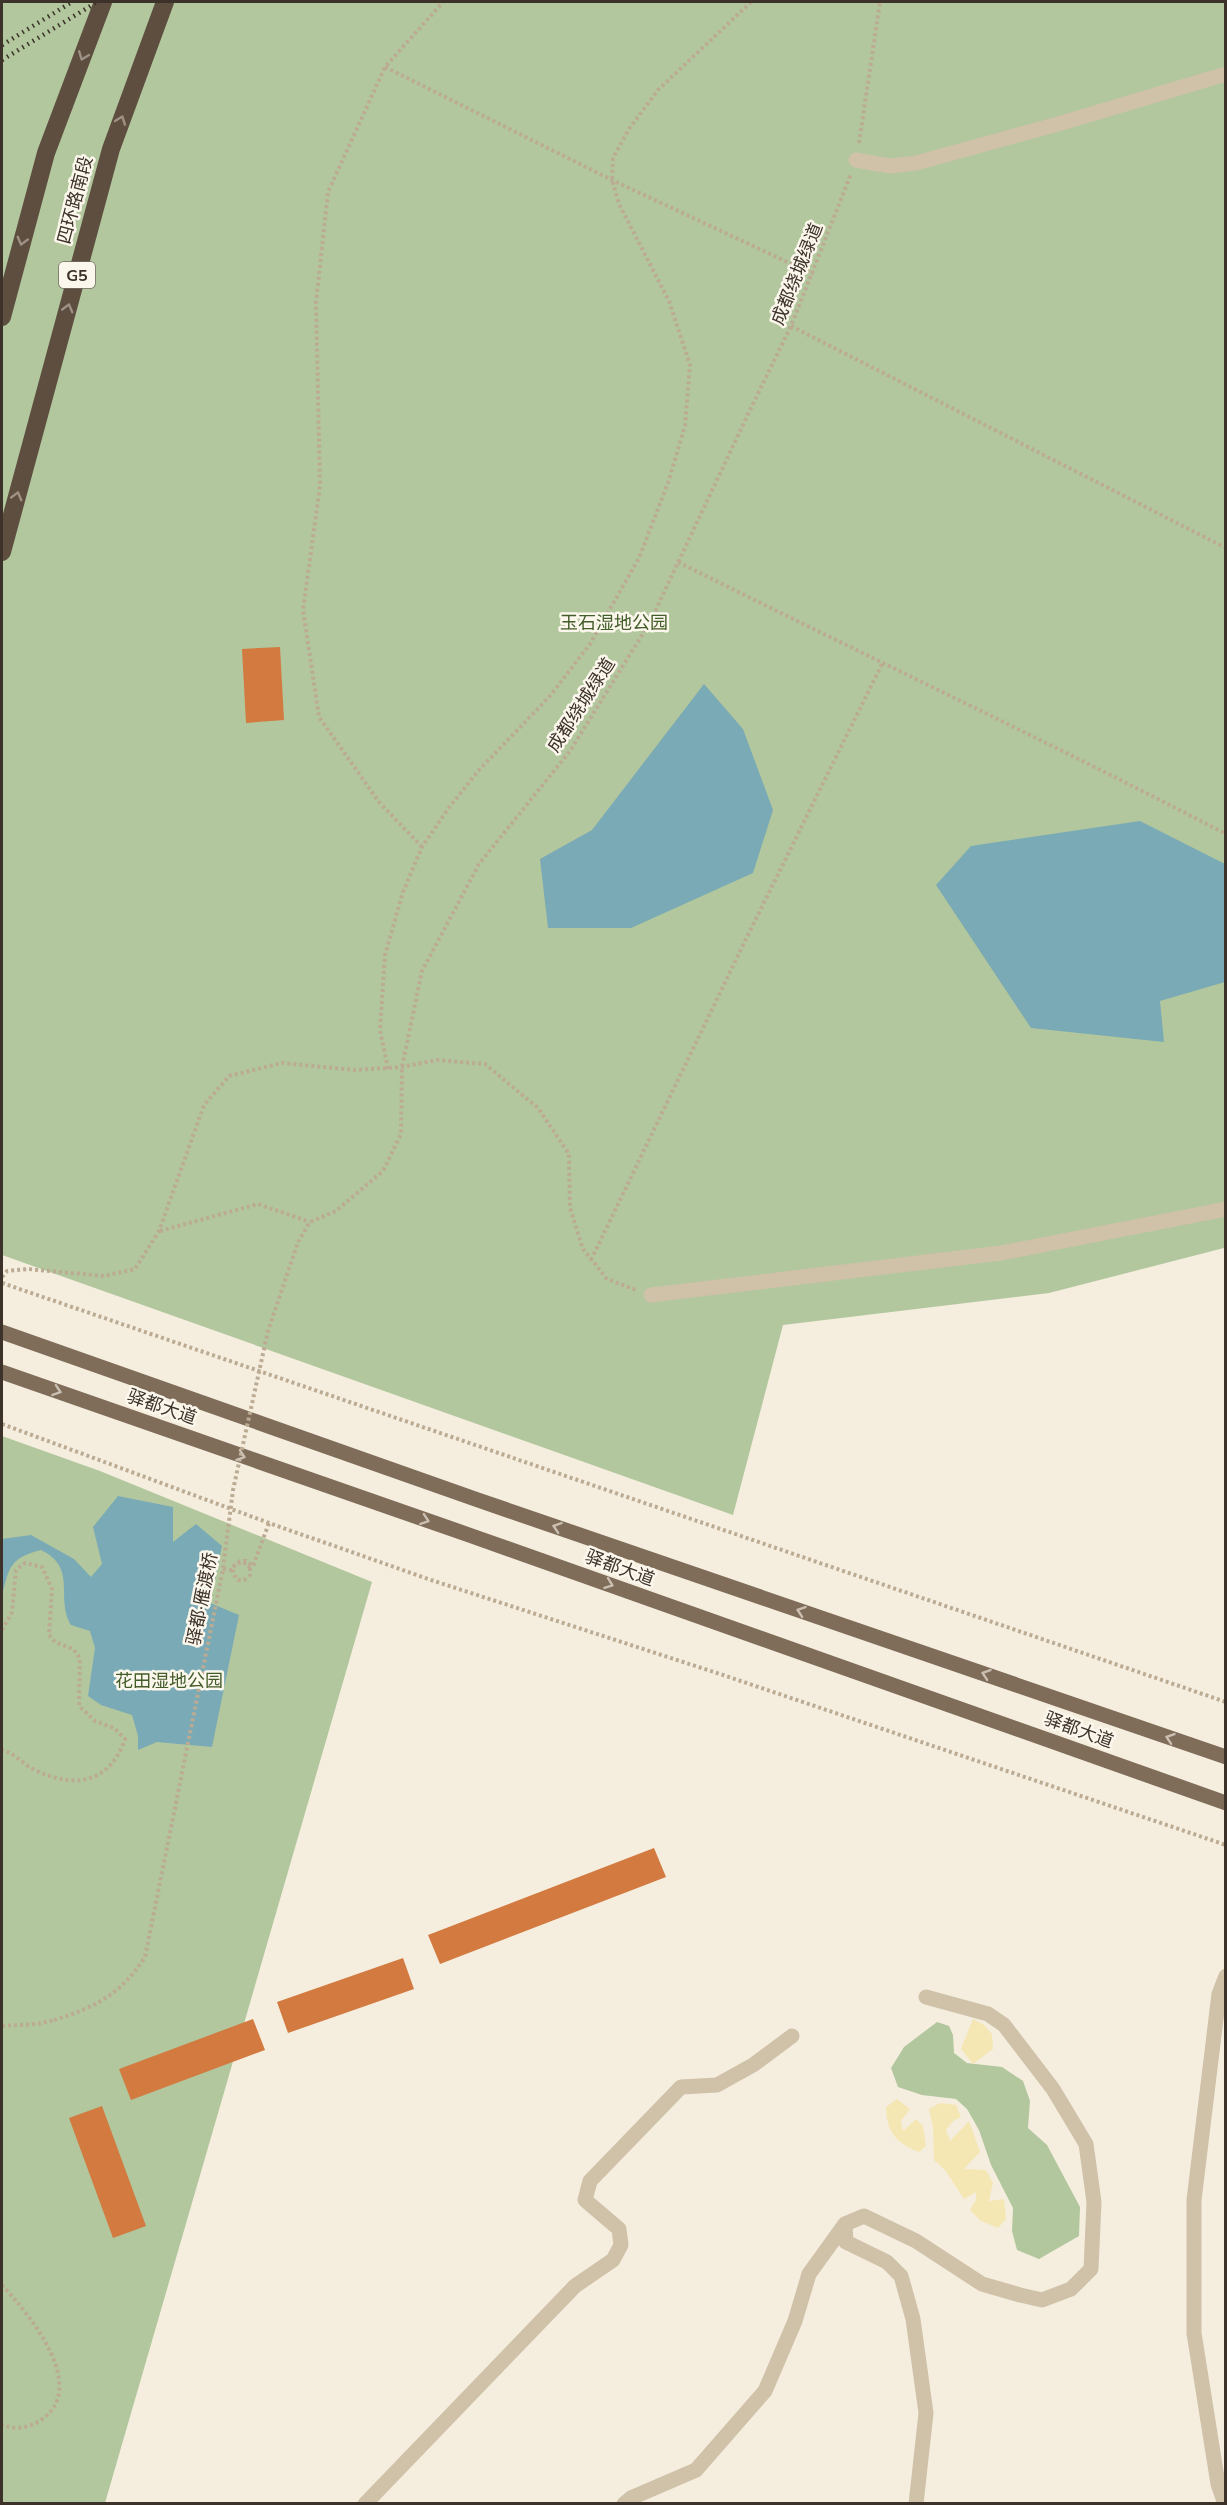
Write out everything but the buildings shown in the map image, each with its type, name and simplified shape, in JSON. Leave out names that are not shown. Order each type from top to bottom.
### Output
[{"type":"highway","points":[[2,317],[46,153],[103,2]]},
{"type":"highway","name":"四环路南段","points":[[2,552],[111,149],[165,2]]},
{"type":"main road","name":"驿都大道","points":[[2,1332],[478,1500],[1226,1757]]},
{"type":"main road","name":"驿都大道","points":[[2,1372],[1226,1803]]},
{"type":"street","points":[[856,160],[890,166],[916,163],[1226,74]]},
{"type":"street","points":[[651,1295],[1001,1252],[1226,1209]]},
{"type":"street","points":[[1225,2504],[1218,2484],[1194,2333],[1194,2200],[1219,1994],[1226,1976]]},
{"type":"street","points":[[624,2504],[631,2498],[696,2470],[765,2391],[795,2321],[809,2274],[845,2224],[864,2216],[916,2241],[982,2284],[1042,2300],[1071,2289],[1091,2269],[1094,2202],[1086,2144],[1059,2098],[1004,2025],[988,2014],[926,1997]]},
{"type":"street","points":[[365,2504],[575,2286],[613,2260],[621,2245],[619,2229],[585,2200],[590,2181],[681,2087],[717,2085],[753,2065],[792,2036]]},
{"type":"street","points":[[845,2224],[846,2242],[887,2262],[901,2276],[913,2319],[926,2413],[916,2504]]},
{"type":"path","points":[[423,847],[379,802],[319,717],[303,610],[320,486],[316,302],[328,192],[385,67],[443,2]]},
{"type":"path","points":[[388,1069],[380,1030],[385,955],[403,892],[423,847],[448,809],[478,771],[550,696],[590,644],[639,558],[668,483],[685,426],[690,365],[669,301],[619,204],[612,180],[613,158],[628,129],[657,90],[751,2]]},
{"type":"path","name":"成都绕城绿道","points":[[310,1222],[336,1210],[383,1172],[401,1134],[402,1067],[422,971],[479,864],[570,751],[649,624],[791,326],[856,160],[880,2]]},
{"type":"path","points":[[385,67],[612,180],[813,274]]},
{"type":"path","points":[[791,326],[1226,548]]},
{"type":"path","points":[[678,562],[1226,834]]},
{"type":"path","points":[[591,1260],[882,664]]},
{"type":"path","points":[[2,1277],[7,1271],[28,1269],[104,1276],[135,1269],[159,1231],[204,1105],[229,1076],[282,1063],[355,1070],[388,1069],[437,1060],[485,1064],[538,1108],[569,1154],[570,1208],[583,1249],[607,1279],[651,1295]]},
{"type":"path","points":[[159,1231],[258,1204],[310,1222]]},
{"type":"path","name":"驿都·雁渡桥","points":[[2,2026],[28,2025],[88,2010],[117,1992],[133,1976],[145,1957],[223,1569],[233,1490],[268,1331],[298,1242],[310,1222]]},
{"type":"path","points":[[2,1283],[1226,1702]]},
{"type":"path","points":[[2,1424],[430,1580],[720,1674],[1226,1845]]},
{"type":"path","points":[[223,1569],[232,1570],[235,1565],[241,1562],[247,1564],[250,1575],[244,1580],[238,1580],[233,1574],[233,1567],[240,1561],[246,1561],[253,1566],[269,1523]]},
{"type":"path","points":[[2,1630],[12,1612],[16,1570],[25,1563],[42,1567],[52,1589],[49,1635],[56,1642],[73,1649],[80,1658],[79,1707],[95,1721],[114,1728],[125,1739],[120,1753],[112,1763],[95,1777],[76,1782],[58,1780],[2,1750]]},
{"type":"path","points":[[2,2285],[34,2324],[48,2349],[60,2375],[61,2394],[48,2415],[32,2426],[11,2428],[2,2425]]},
{"type":"green space","name":"玉石湿地公园","points":[[2,2],[1225,2],[1224,1248],[1049,1293],[783,1325],[733,1515],[2,1255]]},
{"type":"green space","name":"花田湿地公园","points":[[2,1436],[100,1471],[372,1582],[105,2503],[2,2504]]},
{"type":"green space","points":[[937,2022],[949,2026],[953,2035],[954,2053],[967,2063],[1002,2067],[1023,2081],[1030,2101],[1028,2128],[1047,2145],[1080,2207],[1079,2236],[1039,2259],[1017,2250],[1012,2231],[1013,2208],[991,2165],[979,2130],[967,2109],[956,2099],[922,2095],[898,2087],[891,2068],[904,2047]]},
{"type":"sand","points":[[973,2019],[984,2025],[992,2034],[993,2049],[973,2064],[961,2049]]},
{"type":"sand","points":[[897,2099],[910,2109],[901,2121],[903,2131],[916,2119],[923,2126],[926,2146],[919,2152],[899,2141],[888,2123],[886,2107]]},
{"type":"sand","points":[[940,2103],[956,2105],[961,2117],[953,2121],[946,2130],[950,2141],[969,2121],[980,2152],[964,2169],[986,2170],[993,2183],[989,2201],[1004,2199],[1006,2219],[998,2228],[981,2221],[970,2210],[976,2200],[976,2192],[964,2199],[945,2170],[934,2160],[933,2127],[929,2109]]},
{"type":"water","points":[[704,684],[743,729],[773,810],[753,873],[631,928],[548,928],[540,859],[592,830]]},
{"type":"water","points":[[1140,821],[1225,864],[1225,982],[1160,1001],[1164,1042],[1031,1028],[936,885],[971,846]]},
{"type":"water","points":[[118,1496],[173,1507],[173,1542],[196,1524],[222,1546],[210,1603],[239,1615],[212,1747],[157,1742],[138,1750],[138,1736],[132,1715],[101,1705],[88,1696],[95,1648],[90,1631],[71,1625],[65,1604],[63,1574],[52,1557],[41,1550],[17,1560],[9,1571],[2,1596],[2,1539],[31,1535],[74,1559],[91,1577],[102,1564],[93,1527]]},
{"type":"railway","points":[[2,45],[72,2]]},
{"type":"railway","points":[[2,60],[97,2]]}]
